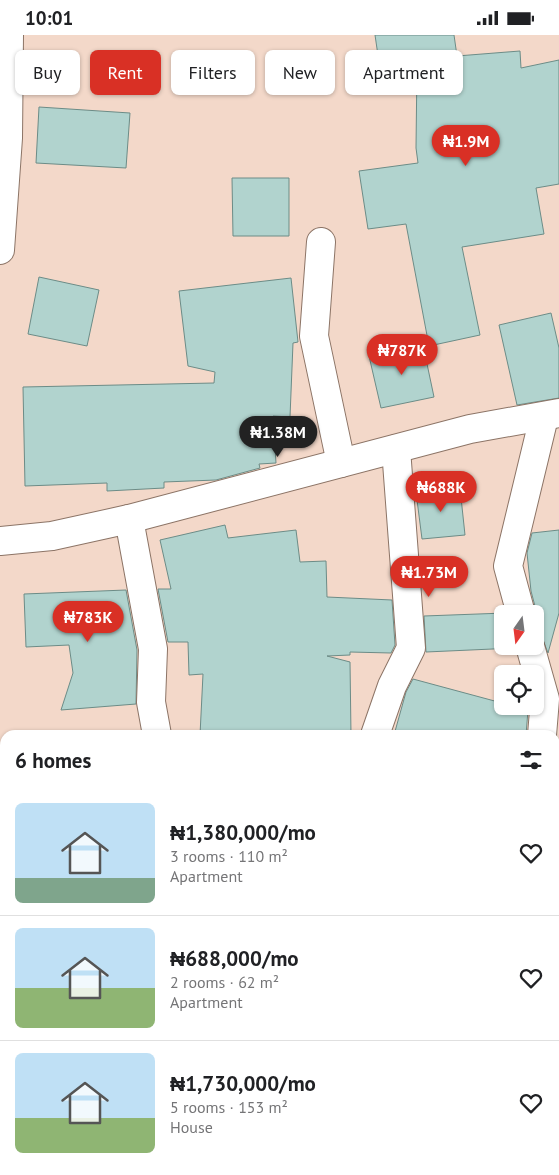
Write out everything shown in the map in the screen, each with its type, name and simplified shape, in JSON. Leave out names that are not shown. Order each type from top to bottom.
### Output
[{"type":"street","points":[[0,249],[8,139],[8,35]]},
{"type":"street","points":[[321,243],[314,336],[341,463]]},
{"type":"street","points":[[0,541],[52,536],[129,519],[470,429],[552,415],[508,566],[519,605]]},
{"type":"street","points":[[377,730],[392,686],[411,648],[396,449]]},
{"type":"street","points":[[129,519],[153,649],[150,702],[156,730]]},
{"type":"street","points":[[533,655],[545,699]]},
{"type":"street","points":[[542,730],[545,699],[552,673],[559,670]]},
{"type":"building","points":[[375,35],[454,35],[456,50],[377,50]]},
{"type":"building","points":[[520,51],[521,68],[559,60],[559,184],[536,188],[544,234],[462,247],[480,335],[429,346],[406,224],[368,229],[359,171],[418,163],[416,148],[417,95],[463,95],[463,56]]},
{"type":"building","points":[[39,107],[130,113],[126,168],[36,163]]},
{"type":"building","points":[[232,178],[289,178],[289,236],[233,236]]},
{"type":"building","points":[[39,277],[99,290],[87,346],[28,334]]},
{"type":"building","points":[[291,278],[298,342],[293,343],[290,417],[273,416],[276,463],[259,464],[260,468],[216,480],[164,482],[164,488],[107,491],[107,483],[25,486],[23,387],[214,383],[215,372],[188,366],[179,291]]},
{"type":"building","points":[[551,313],[559,348],[559,398],[517,405],[499,325]]},
{"type":"building","points":[[423,345],[434,397],[381,408],[369,356]]},
{"type":"building","points":[[460,488],[465,535],[422,539],[416,492]]},
{"type":"building","points":[[225,525],[228,538],[296,530],[300,562],[326,561],[327,597],[392,600],[395,645],[391,653],[350,652],[350,655],[327,656],[350,662],[351,730],[200,730],[203,674],[189,675],[188,642],[168,642],[158,589],[171,589],[160,540]]},
{"type":"building","points":[[559,530],[559,613],[548,653],[544,643],[544,605],[535,605],[531,591],[527,553],[532,533]]},
{"type":"building","points":[[126,590],[137,650],[136,704],[61,710],[73,673],[69,645],[26,647],[24,594]]},
{"type":"building","points":[[494,613],[494,649],[426,652],[424,616]]},
{"type":"building","points":[[413,679],[494,701],[494,715],[528,715],[526,730],[395,730],[406,692]]}]
